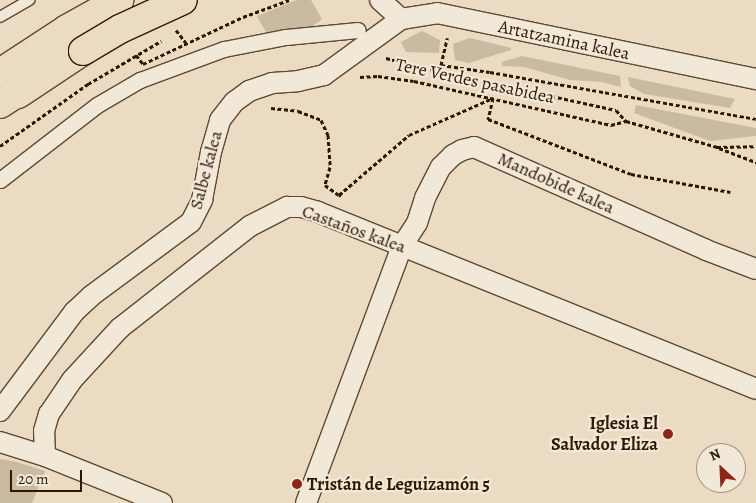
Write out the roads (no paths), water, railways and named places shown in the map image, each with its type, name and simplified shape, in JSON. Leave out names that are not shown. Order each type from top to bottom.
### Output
[{"type":"main road","points":[[0,73],[67,29],[119,0]]},
{"type":"main road","points":[[0,104],[120,29],[183,0]]},
{"type":"main road","points":[[0,108],[37,80]]},
{"type":"street","points":[[380,0],[401,19]]},
{"type":"street","name":"Artatzamina kalea","points":[[401,19],[437,13],[756,79]]},
{"type":"street","name":"Salbe kalea","points":[[0,411],[74,312],[91,296],[191,222],[202,200],[220,120],[234,102],[249,92],[272,83],[298,82],[324,75],[401,19]]},
{"type":"street","points":[[0,180],[98,105],[140,80],[224,49],[286,37],[358,30]]},
{"type":"street","name":"Mandobide kalea","points":[[402,246],[417,223],[425,198],[441,166],[453,155],[474,147],[706,250],[756,269]]},
{"type":"street","name":"Castaños kalea","points":[[45,456],[44,431],[48,414],[72,380],[120,328],[250,226],[272,213],[287,207],[301,207],[318,212],[756,389]]},
{"type":"street","points":[[306,503],[402,246]]},
{"type":"street","points":[[0,442],[45,456],[162,503]]},
{"type":"lane","points":[[0,17],[29,0]]},
{"type":"place","name":"Iglesia El Salvador Eliza","points":[[668,434]]},
{"type":"place","name":"Tristán de Leguizamón 5","points":[[297,484]]}]
